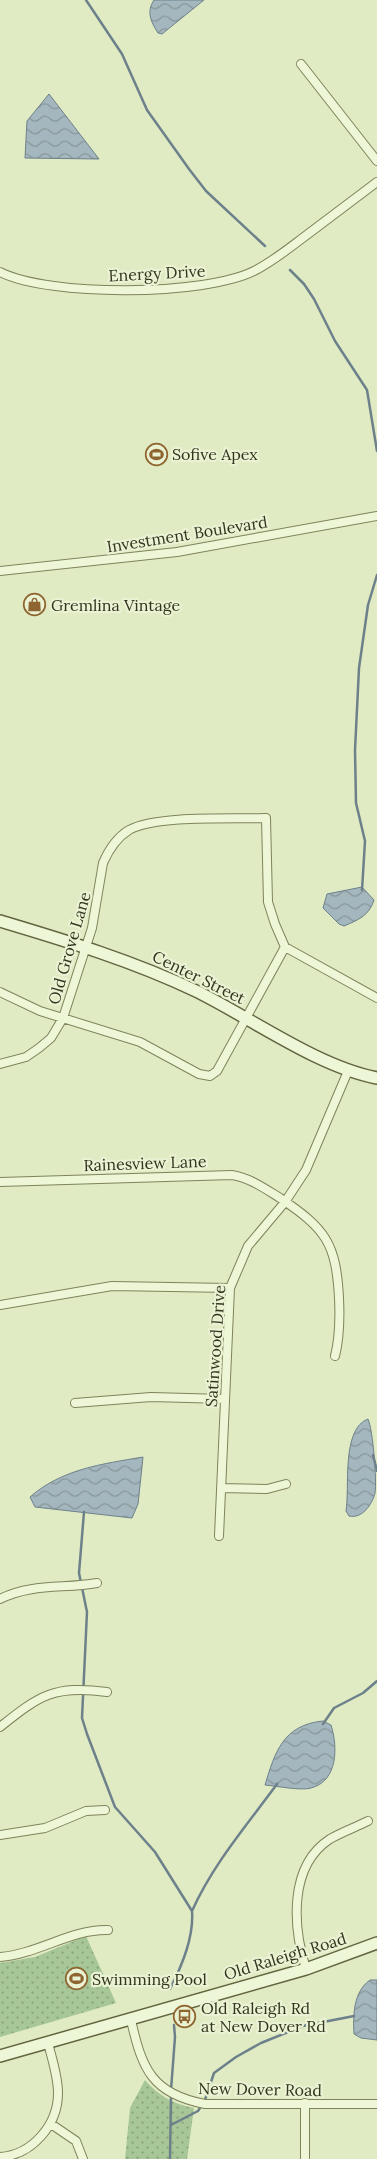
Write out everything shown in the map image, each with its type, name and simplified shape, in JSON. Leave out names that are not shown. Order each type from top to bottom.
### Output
[{"type":"main road","name":"Center Street","points":[[0,921],[86,947],[167,978],[348,1070],[377,1078]]},
{"type":"main road","name":"Old Raleigh Road","points":[[0,2056],[306,1969],[377,1943]]},
{"type":"street","points":[[301,64],[377,161]]},
{"type":"street","name":"Energy Drive","points":[[0,272],[40,286],[71,289],[183,288],[219,283],[245,275],[268,263],[377,182]]},
{"type":"street","name":"Investment Boulevard","points":[[0,570],[160,555],[377,516]]},
{"type":"street","name":"Old Grove Lane","points":[[0,1064],[26,1056],[40,1048],[51,1038],[63,1018],[97,911],[103,863],[112,845],[122,835],[150,822],[266,818],[268,902],[274,924],[285,947]]},
{"type":"street","points":[[0,992],[40,1011],[140,1042],[199,1074],[210,1076],[217,1071],[285,947],[377,998]]},
{"type":"street","name":"Satinwood Drive","points":[[219,1536],[230,1288],[248,1246],[285,1202],[315,1153],[348,1070]]},
{"type":"street","name":"Rainesview Lane","points":[[0,1182],[232,1175],[255,1182],[317,1227],[334,1253],[337,1269],[339,1311],[339,1338],[335,1356]]},
{"type":"street","points":[[0,1305],[112,1286],[230,1288]]},
{"type":"street","points":[[75,1403],[151,1397],[225,1399]]},
{"type":"street","points":[[222,1488],[267,1489],[286,1484]]},
{"type":"street","points":[[0,1599],[35,1587],[78,1586],[97,1582]]},
{"type":"street","points":[[0,1728],[34,1701],[54,1692],[86,1689],[108,1692]]},
{"type":"street","points":[[0,1835],[33,1831],[86,1811],[105,1810]]},
{"type":"street","points":[[306,1969],[297,1938],[297,1924],[300,1885],[307,1865],[320,1848],[330,1839],[368,1821]]},
{"type":"street","points":[[0,1957],[35,1950],[90,1930],[108,1930]]},
{"type":"street","name":"New Dover Road","points":[[131,2020],[148,2074],[157,2084],[178,2097],[205,2104],[377,2104]]},
{"type":"street","points":[[0,2157],[28,2148],[51,2124],[58,2093],[48,2043]]},
{"type":"street","points":[[304,2103],[305,2159]]},
{"type":"street","points":[[51,2124],[76,2141],[83,2159]]},
{"type":"green space","points":[[86,1936],[116,2003],[0,2037],[0,1963],[35,1957]]},
{"type":"green space","points":[[145,2080],[156,2091],[167,2098],[194,2108],[187,2159],[125,2159],[130,2108]]},
{"type":"water","points":[[154,0],[204,0],[162,34],[158,33],[150,17],[150,9]]},
{"type":"water","points":[[49,94],[99,159],[25,158],[27,121]]},
{"type":"water","points":[[362,887],[374,900],[366,914],[358,919],[344,926],[339,924],[323,908],[327,894]]},
{"type":"water","points":[[368,1419],[374,1456],[375,1493],[372,1502],[366,1510],[358,1515],[349,1516],[346,1511],[350,1446],[359,1425]]},
{"type":"water","points":[[143,1457],[138,1504],[132,1518],[35,1507],[30,1497],[55,1480],[83,1469]]},
{"type":"water","points":[[323,1721],[331,1725],[335,1743],[334,1762],[326,1778],[320,1784],[307,1789],[265,1785],[277,1751],[290,1734],[298,1728]]},
{"type":"water","points":[[370,1980],[377,1980],[377,2040],[361,2038],[354,2034],[354,2012],[357,1998],[364,1985]]},
{"type":"waterway","points":[[86,0],[122,54],[147,110],[189,169],[206,191],[265,246]]},
{"type":"waterway","points":[[290,270],[304,284],[314,299],[335,341],[367,390],[377,451]]},
{"type":"waterway","points":[[362,890],[365,841],[356,803],[355,750],[359,668],[368,605],[377,575]]},
{"type":"waterway","points":[[373,1455],[377,1471]]},
{"type":"waterway","points":[[84,1512],[79,1573],[87,1612],[82,1718],[115,1807],[155,1852],[192,1911],[189,1941],[179,1971],[170,1989]]},
{"type":"waterway","points":[[323,1724],[334,1708],[363,1693],[377,1681]]},
{"type":"waterway","points":[[192,1911],[220,1861],[277,1784]]},
{"type":"waterway","points":[[171,2125],[198,2111],[205,2100],[214,2073],[236,2057],[261,2043],[303,2026],[354,2016]]},
{"type":"waterway","points":[[171,2090],[175,2037],[174,2025]]},
{"type":"waterway","points":[[170,2159],[171,2096]]},
{"type":"place","name":"Sofive Apex","points":[[156,454]]},
{"type":"place","name":"Gremlina Vintage","points":[[35,605]]},
{"type":"place","name":"Swimming Pool","points":[[76,1979]]},
{"type":"place","name":"Old Raleigh Rd at New Dover Rd","points":[[185,2017]]}]
